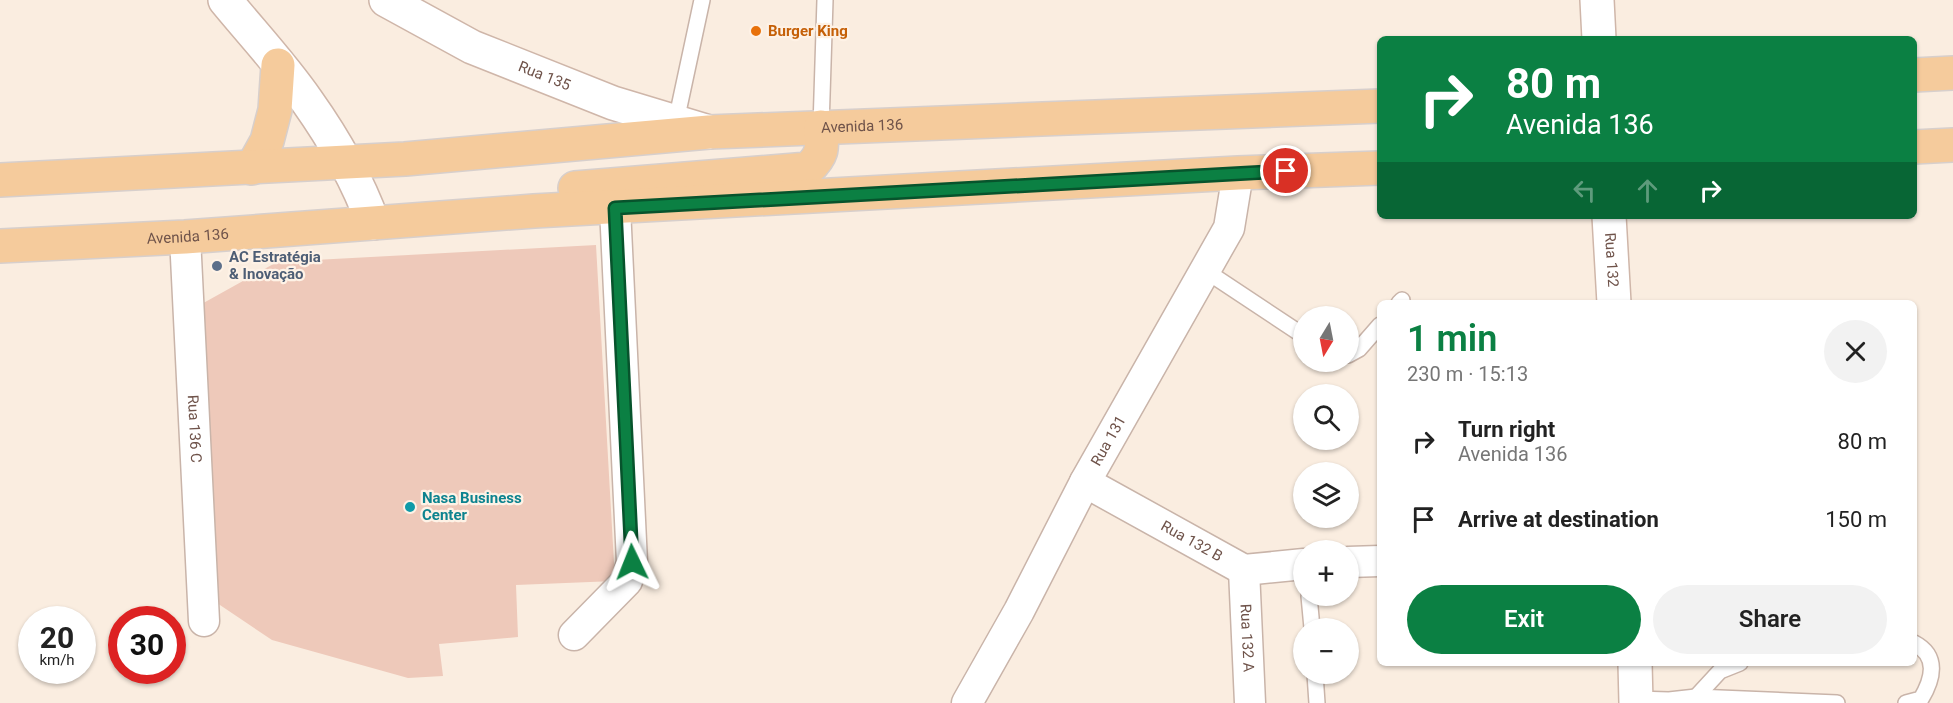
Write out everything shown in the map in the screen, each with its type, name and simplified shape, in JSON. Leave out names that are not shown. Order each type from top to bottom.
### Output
[{"type":"main road","points":[[225,0],[307,100],[361,189],[373,223]]},
{"type":"main road","name":"Rua 135","points":[[386,0],[472,47],[674,128]]},
{"type":"main road","points":[[1597,0],[1599,36]]},
{"type":"main road","points":[[252,168],[267,141],[272,120],[278,65]]},
{"type":"main road","points":[[1917,75],[1953,73]]},
{"type":"main road","name":"Avenida 136","points":[[0,180],[405,159],[674,128],[709,132],[1377,106]]},
{"type":"main road","points":[[534,211],[558,190],[808,169],[818,160],[822,150],[820,127]]},
{"type":"main road","points":[[1917,147],[1953,145]]},
{"type":"main road","name":"Avenida 136","points":[[0,246],[185,237],[534,211],[1238,173],[1377,168]]},
{"type":"main road","name":"Rua 132","points":[[1608,219],[1614,300]]},
{"type":"main road","points":[[1635,666],[1636,701]]},
{"type":"street","name":"Rua 131","points":[[967,703],[1019,611],[1085,482],[1229,228],[1238,173]]},
{"type":"street","points":[[574,635],[627,581],[632,562],[615,208]]},
{"type":"street","name":"Rua 136 C","points":[[185,237],[204,621]]},
{"type":"street","name":"Rua 132 B","points":[[1085,482],[1244,570]]},
{"type":"street","points":[[1359,562],[1377,561]]},
{"type":"street","points":[[1244,570],[1293,565]]},
{"type":"street","name":"Rua 132 A","points":[[1244,570],[1250,703]]},
{"type":"lane","points":[[674,128],[702,0]]},
{"type":"lane","points":[[820,127],[825,0]]},
{"type":"lane","points":[[1206,271],[1293,329]]},
{"type":"lane","points":[[1359,349],[1377,328]]},
{"type":"lane","points":[[1906,703],[1921,699],[1930,685],[1933,669],[1925,651],[1917,645]]},
{"type":"lane","points":[[1696,697],[1720,671],[1732,666]]},
{"type":"lane","points":[[1316,684],[1317,703]]},
{"type":"lane","points":[[1636,701],[1696,697],[1837,703]]},
{"type":"building","name":"Nasa Business Center","points":[[596,245],[615,581],[516,585],[518,637],[439,644],[443,676],[408,678],[272,640],[214,601],[198,306],[277,262]]},
{"type":"place","name":"Burger King","points":[[756,31]]},
{"type":"place","name":"AC Estratégia & Inovação","points":[[217,266]]},
{"type":"place","name":"Nasa Business Center","points":[[410,507]]},
{"type":"route","points":[[632,562],[615,208],[1286,171]]}]
